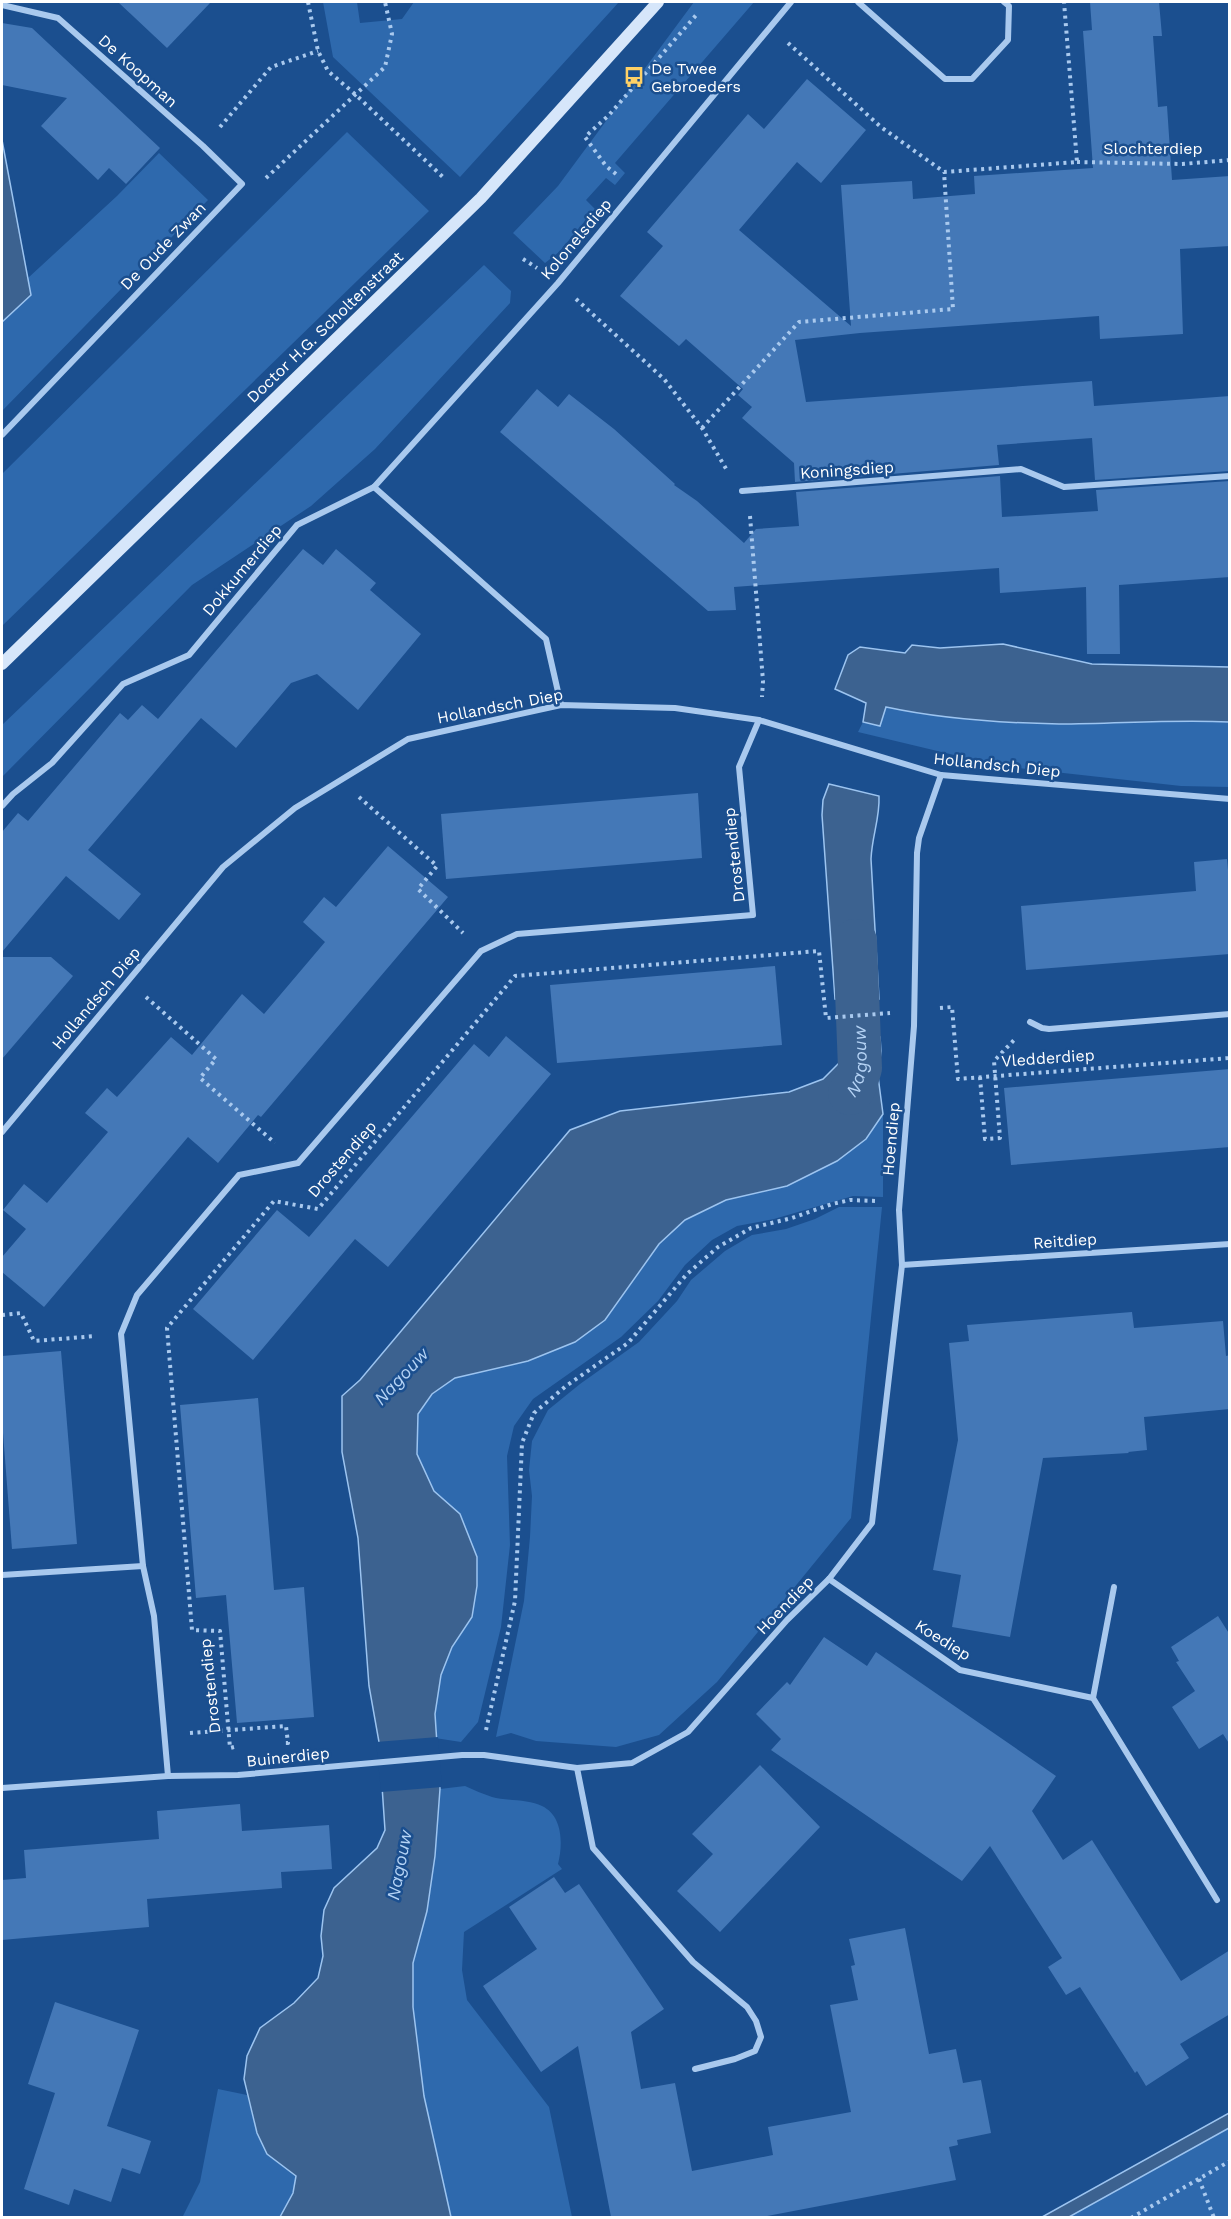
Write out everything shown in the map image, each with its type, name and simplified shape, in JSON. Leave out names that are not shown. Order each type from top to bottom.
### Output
[{"type":"main road","name":"Doctor H.G. Scholtenstraat","points":[[2,664],[481,198],[658,2]]},
{"type":"street","name":"Kolonelsdiep","points":[[374,487],[558,283],[791,2]]},
{"type":"street","points":[[858,2],[945,80],[972,79],[1008,40],[1009,6],[1004,2]]},
{"type":"street","name":"De Koopman","points":[[2,5],[58,18],[203,146],[242,184]]},
{"type":"street","name":"De Oude Zwan","points":[[2,435],[242,184]]},
{"type":"street","name":"Koningsdiep","points":[[742,491],[1021,470],[1064,487],[1230,476]]},
{"type":"street","points":[[374,487],[546,639],[561,705]]},
{"type":"street","name":"Dokkumerdiep","points":[[2,806],[13,794],[52,763],[123,684],[189,655],[297,525],[374,487]]},
{"type":"street","name":"Hollandsch Diep","points":[[2,1132],[223,867],[295,808],[408,739],[561,705],[675,708],[759,720],[941,775],[1230,799]]},
{"type":"street","name":"Drostendiep","points":[[168,1776],[154,1616],[143,1566],[121,1334],[137,1295],[239,1175],[298,1163],[481,951],[517,934],[753,915],[739,767],[759,720]]},
{"type":"street","name":"Hoendiep","points":[[577,1768],[632,1763],[688,1732],[787,1620],[828,1579],[872,1524],[902,1265],[899,1210],[912,1064],[917,853],[941,775]]},
{"type":"street","name":"Vledderdiep","points":[[1030,1022],[1049,1029],[1230,1014]]},
{"type":"street","name":"Reitdiep","points":[[902,1265],[1230,1244]]},
{"type":"street","points":[[2,1575],[143,1566]]},
{"type":"street","name":"Koediep","points":[[828,1579],[960,1670],[1093,1698]]},
{"type":"street","points":[[1114,1587],[1093,1698],[1217,1900]]},
{"type":"street","name":"Buinerdiep","points":[[2,1788],[168,1776],[238,1775],[462,1755],[484,1755],[577,1768]]},
{"type":"street","points":[[577,1768],[593,1848],[693,1962],[747,2007],[756,2021],[761,2037],[755,2051],[735,2059],[695,2069]]},
{"type":"path","points":[[308,2],[318,51],[328,71],[445,179]]},
{"type":"path","points":[[242,184],[264,180],[385,67],[392,33],[385,2]]},
{"type":"path","points":[[1064,2],[1077,162]]},
{"type":"path","points":[[635,190],[606,166],[585,137],[609,116],[698,13]]},
{"type":"path","points":[[702,428],[799,322],[953,309],[944,172],[881,127],[770,27]]},
{"type":"path","points":[[203,146],[271,68],[318,51]]},
{"type":"path","name":"Slochterdiep","points":[[944,172],[1077,162],[1182,164],[1230,160]]},
{"type":"path","points":[[558,283],[664,379],[702,428],[723,466],[742,491],[750,512],[763,681],[759,720]]},
{"type":"path","points":[[340,779],[437,866],[418,889],[481,951]]},
{"type":"path","name":"Drostendiep","points":[[242,1747],[230,1748],[220,1631],[192,1630],[167,1328],[274,1201],[318,1209],[515,976],[819,951],[826,1018],[842,1017]]},
{"type":"path","points":[[127,981],[216,1059],[200,1078],[298,1163]]},
{"type":"path","name":"Vledderdiep","points":[[935,1009],[952,1007],[958,1079],[1230,1058]]},
{"type":"path","points":[[980,1077],[985,1139],[1000,1138],[994,1061]]},
{"type":"path","points":[[485,1732],[515,1600],[522,1443],[534,1413],[566,1386],[628,1343],[687,1274],[718,1247],[751,1228],[792,1218],[832,1204],[861,1199],[883,1204]]},
{"type":"path","points":[[2,1315],[21,1313],[34,1341],[121,1334]]},
{"type":"path","points":[[163,1736],[286,1726],[288,1743],[277,1744]]},
{"type":"path","points":[[1131,2217],[1230,2161]]},
{"type":"path","points":[[1199,2179],[1214,2217]]},
{"type":"shaded area","points":[[323,2],[357,2],[360,23],[402,19],[414,2],[619,2],[460,177],[333,57]]},
{"type":"shaded area","points":[[694,2],[754,2],[615,163],[625,173],[615,185],[606,178],[586,200],[595,209],[559,252],[545,263],[513,233],[558,186]]},
{"type":"shaded area","points":[[347,132],[429,211],[2,626],[2,474]]},
{"type":"shaded area","points":[[159,153],[208,200],[2,411],[2,322],[31,295],[28,278],[117,196]]},
{"type":"shaded area","points":[[484,265],[511,291],[510,303],[375,449],[311,506],[192,585],[2,777],[2,725]]},
{"type":"shaded area","points":[[885,707],[972,720],[1015,723],[1229,722],[1229,787],[1181,786],[1000,766],[858,732],[863,722],[880,726]]},
{"type":"shaded area","points":[[883,1114],[883,1197],[853,1196],[774,1219],[737,1226],[712,1240],[685,1265],[658,1301],[621,1337],[533,1399],[514,1426],[507,1456],[510,1545],[501,1627],[478,1722],[461,1742],[435,1738],[435,1714],[441,1675],[452,1647],[472,1617],[460,1514],[434,1491],[417,1454],[418,1414],[432,1394],[455,1378],[528,1361],[605,1320],[659,1244],[685,1220],[726,1200],[787,1186],[866,1139]]},
{"type":"shaded area","points":[[839,1207],[882,1207],[851,1518],[717,1682],[659,1735],[616,1747],[536,1741],[511,1733],[496,1737],[524,1601],[530,1537],[532,1496],[529,1470],[532,1441],[548,1410],[639,1342],[677,1301],[691,1280],[725,1251],[752,1235],[786,1229],[815,1219]]},
{"type":"shaded area","points":[[465,1786],[492,1797],[531,1802],[542,1806],[554,1816],[560,1831],[561,1848],[558,1864],[562,1869],[464,1932],[462,1970],[467,2000],[549,2107],[572,2217],[450,2216],[424,2096],[413,2007],[413,1963],[427,1911],[435,1856],[440,1789]]},
{"type":"shaded area","points":[[218,2089],[247,2095],[257,2133],[283,2165],[296,2176],[293,2193],[280,2217],[182,2218],[200,2182]]},
{"type":"shaded area","points":[[1229,2117],[1229,2217],[1048,2218]]},
{"type":"water","points":[[2,140],[31,295],[2,322]]},
{"type":"water","points":[[1003,644],[1092,664],[1229,667],[1229,722],[1015,723],[972,720],[886,707],[880,726],[863,722],[866,703],[835,689],[848,655],[860,647],[905,653],[912,645],[940,648]]},
{"type":"water","points":[[829,784],[879,796],[871,859],[879,999],[863,1001],[835,999],[822,815],[823,800]]},
{"type":"water","points":[[844,1032],[865,1038],[880,1037],[878,1076],[883,1114],[866,1139],[837,1161],[787,1186],[726,1200],[685,1220],[659,1244],[605,1320],[575,1342],[528,1361],[455,1378],[432,1394],[418,1414],[417,1454],[434,1491],[460,1514],[477,1557],[477,1586],[472,1617],[452,1647],[441,1675],[435,1714],[440,1789],[435,1856],[427,1911],[413,1963],[413,2007],[424,2096],[451,2217],[280,2217],[293,2193],[296,2176],[267,2154],[257,2133],[244,2079],[247,2056],[260,2028],[294,2003],[318,1978],[323,1956],[321,1936],[324,1910],[334,1888],[377,1848],[385,1830],[379,1742],[369,1686],[358,1538],[342,1452],[342,1396],[360,1380],[570,1130],[620,1111],[789,1092],[823,1079],[840,1062]]},
{"type":"water","points":[[1229,2113],[1229,2128],[1069,2217],[1042,2217]]},
{"type":"pier","points":[[438,1737],[442,1787],[381,1792],[376,1742]]},
{"type":"building","points":[[118,2],[211,2],[167,48]]},
{"type":"building","points":[[1090,2],[1159,2],[1162,36],[1153,36],[1158,107],[1167,106],[1172,180],[1230,176],[1230,246],[1180,249],[1183,334],[1100,339],[1099,316],[860,333],[795,340],[806,402],[1092,381],[1094,406],[1230,396],[1230,471],[1095,480],[1092,438],[997,445],[999,465],[795,482],[794,463],[742,418],[752,407],[738,395],[743,389],[686,339],[679,346],[620,296],[663,246],[647,232],[748,114],[764,129],[807,79],[866,130],[821,183],[797,162],[739,230],[851,326],[841,185],[912,181],[913,199],[975,194],[974,176],[1093,168],[1083,31],[1092,30]]},
{"type":"building","points":[[2,23],[32,28],[160,148],[126,184],[109,168],[98,180],[41,126],[67,98],[2,85]]},
{"type":"building","points":[[537,389],[558,407],[569,394],[614,429],[674,485],[697,501],[744,543],[756,529],[799,526],[796,492],[1000,476],[1002,517],[1098,511],[1096,490],[1230,481],[1230,577],[1119,585],[1120,654],[1087,654],[1086,587],[1000,593],[999,568],[734,587],[736,610],[708,611],[500,432]]},
{"type":"building","points":[[303,549],[323,565],[336,549],[376,583],[370,590],[421,634],[358,710],[317,674],[291,683],[236,748],[201,718],[88,850],[141,894],[119,920],[66,876],[2,952],[2,832],[18,813],[28,821],[120,713],[128,720],[142,705],[158,719]]},
{"type":"building","points":[[698,793],[702,858],[446,879],[441,814]]},
{"type":"building","points":[[388,846],[448,897],[261,1117],[258,1115],[218,1163],[188,1137],[44,1307],[2,1272],[2,1257],[26,1229],[3,1210],[24,1184],[47,1203],[108,1132],[85,1113],[107,1088],[117,1097],[171,1037],[192,1055],[242,994],[264,1014],[325,942],[303,922],[324,897],[336,907]]},
{"type":"building","points":[[1227,859],[1230,892],[1230,954],[1026,970],[1021,906],[1196,891],[1194,862]]},
{"type":"building","points":[[2,957],[51,957],[73,976],[2,1059]]},
{"type":"building","points":[[775,966],[782,1045],[557,1063],[550,985]]},
{"type":"building","points":[[506,1036],[551,1074],[388,1267],[355,1239],[253,1360],[193,1309],[277,1210],[309,1237],[474,1044],[489,1057]]},
{"type":"building","points":[[1230,1069],[1230,1147],[1011,1165],[1004,1088]]},
{"type":"building","points":[[1132,1312],[1134,1328],[1223,1321],[1226,1356],[1230,1355],[1230,1409],[1144,1417],[1147,1450],[1043,1458],[1010,1637],[952,1627],[961,1575],[933,1570],[958,1440],[949,1343],[969,1341],[967,1325]]},
{"type":"building","points":[[61,1351],[77,1544],[12,1549],[2,1420],[2,1356]]},
{"type":"building","points":[[258,1398],[274,1590],[304,1587],[314,1717],[237,1723],[226,1595],[196,1598],[180,1405]]},
{"type":"building","points":[[1218,1616],[1230,1635],[1230,1745],[1223,1734],[1199,1749],[1172,1707],[1195,1691],[1176,1662],[1179,1661],[1171,1647]]},
{"type":"building","points":[[824,1637],[867,1666],[876,1652],[1056,1776],[1032,1811],[1063,1860],[1092,1840],[1181,1981],[1230,1950],[1230,2014],[1180,2044],[1189,2058],[1146,2086],[1137,2071],[1135,2073],[1080,1987],[1066,1995],[1048,1967],[1062,1958],[990,1846],[962,1881],[771,1750],[781,1739],[756,1714],[787,1682],[790,1685]]},
{"type":"building","points":[[760,1765],[820,1827],[720,1932],[677,1891],[713,1854],[692,1834]]},
{"type":"building","points":[[240,1804],[242,1831],[329,1825],[332,1869],[281,1872],[282,1888],[147,1899],[149,1927],[2,1940],[2,1880],[26,1878],[24,1850],[159,1839],[157,1811]]},
{"type":"building","points":[[554,1877],[565,1893],[579,1884],[664,2009],[631,2032],[641,2089],[675,2083],[692,2171],[773,2155],[768,2127],[851,2112],[830,2005],[858,2000],[851,1966],[855,1965],[849,1939],[905,1928],[929,2054],[956,2049],[963,2083],[981,2080],[991,2133],[957,2140],[958,2145],[949,2147],[956,2180],[762,2217],[611,2217],[578,2046],[541,2072],[483,1986],[537,1949],[509,1907]]},
{"type":"building","points":[[55,2002],[139,2030],[107,2126],[151,2141],[140,2174],[122,2168],[111,2202],[74,2189],[69,2205],[24,2189],[55,2093],[28,2084]]},
{"type":"waterway","name":"Nagouw","points":[[850,1093],[854,1088],[860,1068],[855,941]]},
{"type":"place","name":"De Twee Gebroeders","points":[[634,77]]}]
